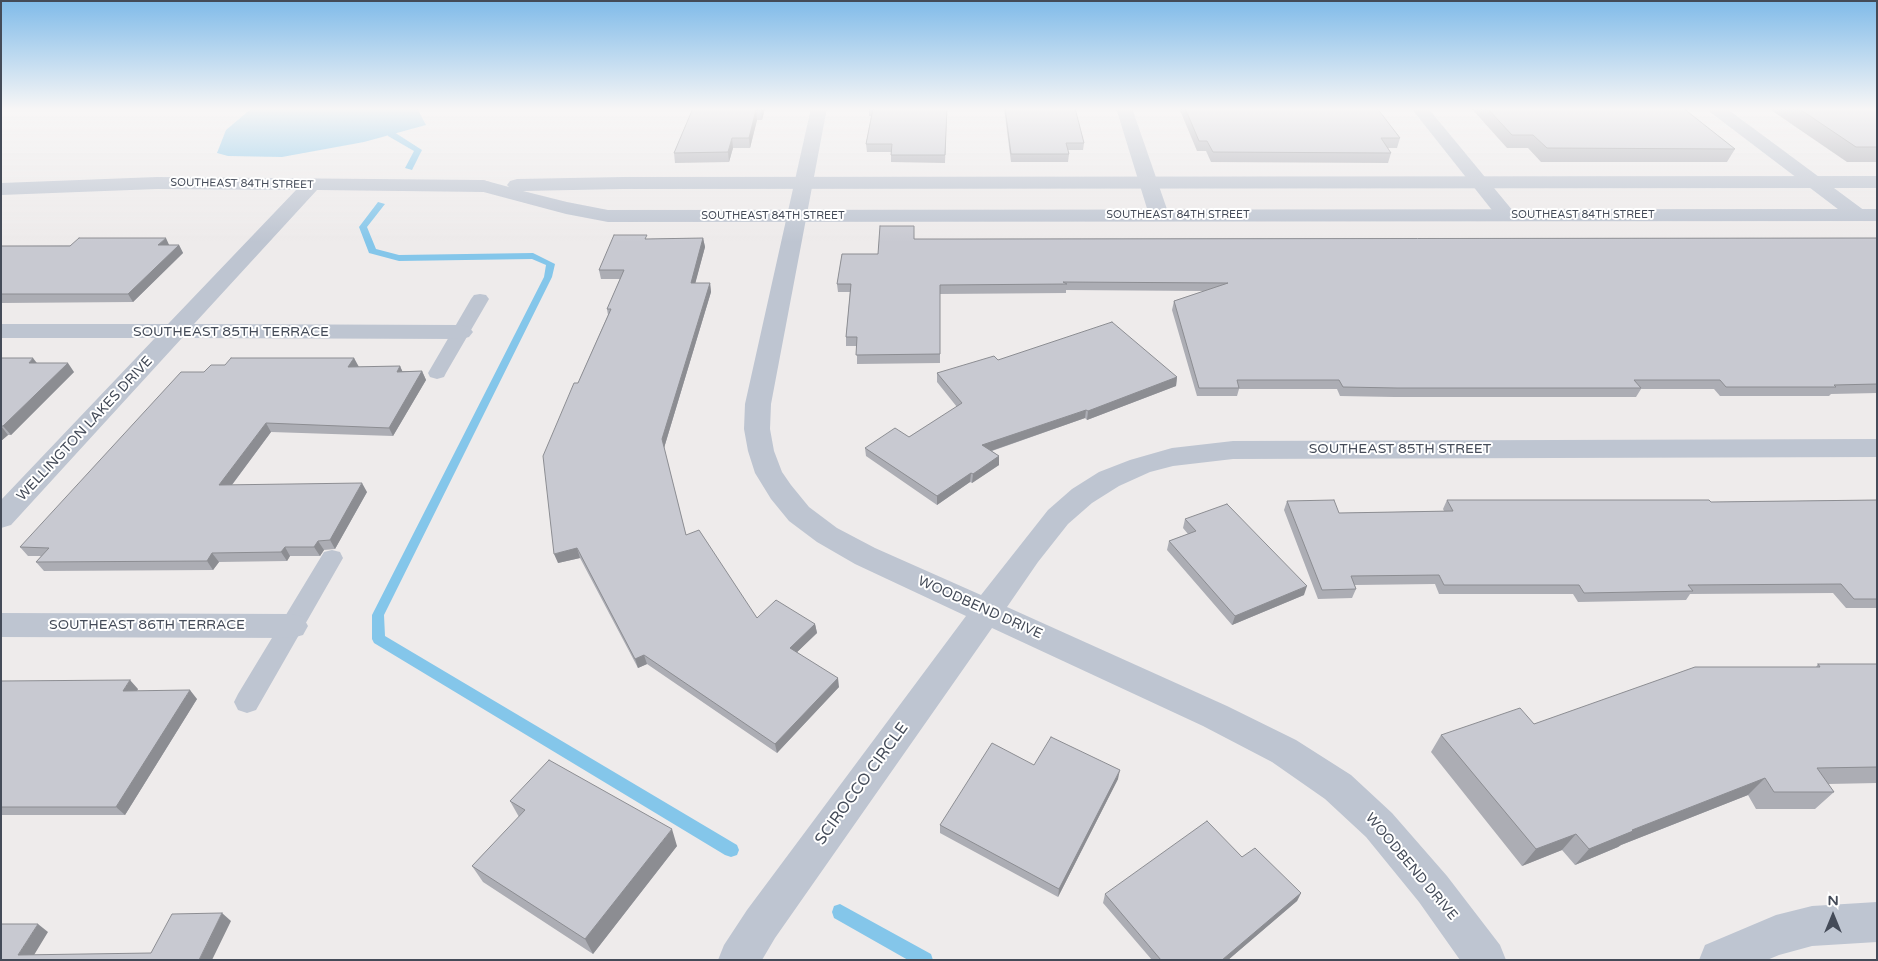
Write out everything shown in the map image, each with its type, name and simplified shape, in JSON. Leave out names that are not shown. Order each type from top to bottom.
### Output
[{"type":"street","name":"WOODBEND DRIVE","points":[[810,153],[758,404],[757,429],[760,451],[768,473],[799,514],[827,535],[874,560],[1215,716],[1284,751],[1338,787],[1379,825],[1433,889],[1485,960]]},
{"type":"street","points":[[1139,153],[1160,215]]},
{"type":"street","points":[[1455,153],[1506,215]]},
{"type":"street","points":[[1776,153],[1815,182],[1868,215]]},
{"type":"street","name":"SOUTHEAST 84TH STREET","points":[[1,189],[157,183],[483,186],[623,183],[1877,182]]},
{"type":"street","name":"WELLINGTON LAKES DRIVE","points":[[1,518],[311,185]]},
{"type":"street","name":"SOUTHEAST 84TH STREET","points":[[483,186],[566,208],[608,216],[1868,215]]},
{"type":"street","name":"SOUTHEAST 85TH TERRACE","points":[[1,331],[461,332]]},
{"type":"street","name":"SOUTHEAST 85TH STREET","points":[[988,611],[1028,554],[1058,517],[1082,496],[1109,480],[1140,466],[1172,457],[1205,452],[1268,448],[1877,448]]},
{"type":"street","name":"SCIROCCO CIRCLE","points":[[739,960],[761,924],[988,611]]},
{"type":"street","name":"SOUTHEAST 86TH TERRACE","points":[[1,625],[292,626]]},
{"type":"street","points":[[1720,960],[1776,936],[1812,926],[1877,922]]},
{"type":"lane","points":[[437,373],[480,299]]},
{"type":"lane","points":[[247,702],[332,558]]},
{"type":"water","points":[[217,153],[305,153],[282,157],[228,156]]},
{"type":"building","points":[[891,153],[945,153],[945,155],[891,155]]},
{"type":"building","points":[[1011,153],[1069,154],[1011,154]]},
{"type":"building","points":[[880,226],[914,226],[914,239],[1877,238],[1877,384],[1834,385],[1836,387],[1726,387],[1720,380],[1634,380],[1641,388],[1397,388],[1343,387],[1339,380],[1237,380],[1239,388],[1199,388],[1174,301],[1228,283],[1063,282],[1067,284],[940,285],[940,354],[856,355],[857,337],[846,337],[851,284],[837,284],[842,254],[878,254]]},
{"type":"building","points":[[614,235],[647,235],[645,239],[703,238],[691,283],[710,283],[662,439],[686,535],[699,530],[757,618],[776,600],[815,624],[790,648],[838,678],[775,744],[644,655],[635,659],[577,548],[554,554],[543,456],[574,383],[578,383],[611,309],[607,309],[624,270],[599,270]]},
{"type":"building","points":[[79,238],[166,238],[158,245],[179,245],[128,294],[1,294],[1,246],[70,246]]},
{"type":"building","points":[[1112,322],[1177,377],[1088,411],[1086,410],[982,445],[999,456],[937,496],[865,448],[895,428],[909,437],[962,403],[937,373],[994,356],[998,360]]},
{"type":"building","points":[[1,358],[33,358],[29,363],[68,363],[3,426],[1,426]]},
{"type":"building","points":[[231,358],[354,358],[348,367],[400,366],[397,372],[422,371],[389,428],[266,423],[219,485],[362,483],[330,540],[318,541],[314,547],[285,547],[281,552],[212,553],[207,561],[36,562],[49,548],[20,547],[181,372],[204,372],[211,365],[225,365]]},
{"type":"building","points":[[1334,500],[1339,513],[1453,511],[1447,500],[1709,500],[1711,502],[1877,500],[1877,599],[1854,599],[1841,584],[1688,585],[1693,591],[1584,593],[1579,585],[1444,585],[1439,575],[1351,576],[1356,589],[1322,590],[1287,501]]},
{"type":"building","points":[[1227,504],[1307,586],[1235,616],[1169,541],[1196,531],[1185,519]]},
{"type":"building","points":[[1818,664],[1877,664],[1877,767],[1817,768],[1834,792],[1774,792],[1765,778],[1632,830],[1589,849],[1576,834],[1536,849],[1441,735],[1520,708],[1534,724],[1695,667],[1820,667]]},
{"type":"building","points":[[130,680],[123,691],[190,690],[116,807],[1,807],[1,681]]},
{"type":"building","points":[[1051,737],[1120,770],[1059,889],[940,825],[992,743],[1034,765]]},
{"type":"building","points":[[549,760],[672,829],[585,939],[472,866],[525,810],[510,801]]},
{"type":"building","points":[[1207,821],[1242,857],[1255,848],[1301,893],[1222,960],[1161,960],[1105,894]]},
{"type":"building","points":[[222,913],[199,960],[1,960],[1,924],[38,924],[18,955],[151,953],[172,914]]},
{"type":"waterway","points":[[409,168],[417,153]]},
{"type":"waterway","points":[[381,204],[363,227],[372,251],[399,258],[533,256],[551,264],[548,277],[378,615],[379,639],[731,850]]},
{"type":"waterway","points":[[840,912],[925,960]]}]
